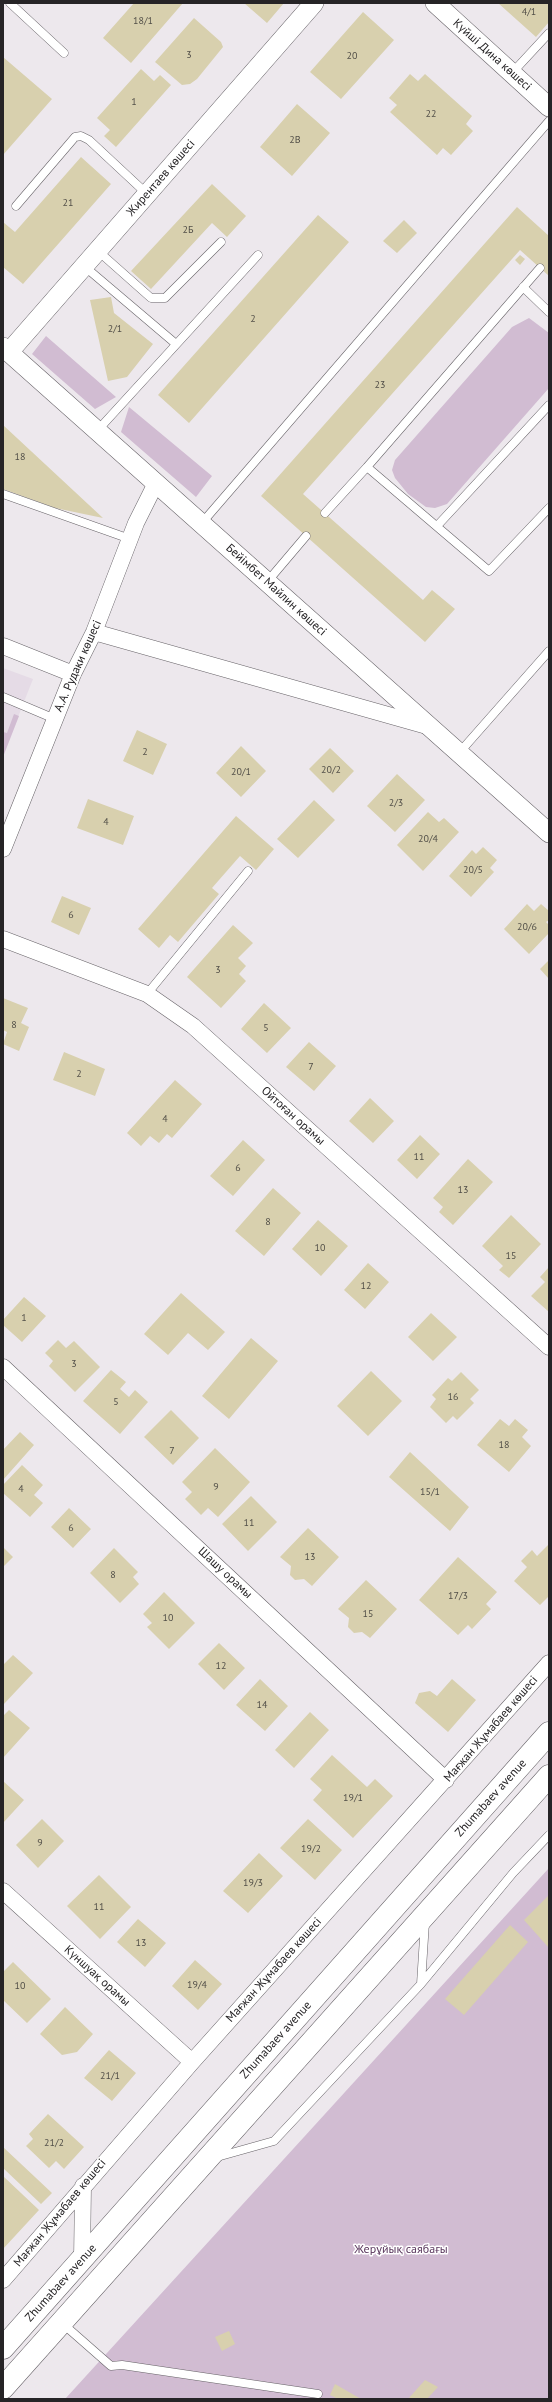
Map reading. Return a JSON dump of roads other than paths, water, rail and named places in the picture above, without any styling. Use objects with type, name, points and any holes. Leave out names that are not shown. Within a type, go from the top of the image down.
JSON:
[{"type":"main road","name":"Zhumabaev avenue","points":[[3,2348],[549,1733]]},
{"type":"main road","points":[[3,2388],[549,1776]]},
{"type":"street","name":"Жирентаев көшесі","points":[[5,353],[98,251],[314,3]]},
{"type":"street","name":"Күйші Дина көшесі","points":[[435,3],[549,107]]},
{"type":"street","name":"Бейімбет Майлин көшесі","points":[[5,353],[97,430],[549,833]]},
{"type":"street","name":"А.А. Рудаки көшесі","points":[[3,849],[73,674],[94,632],[130,540],[156,483]]},
{"type":"street","points":[[94,632],[429,726]]},
{"type":"street","points":[[3,646],[73,674]]},
{"type":"street","name":"Ойтоған орамы","points":[[3,938],[147,994],[193,1026],[549,1347]]},
{"type":"street","name":"Шашу орамы","points":[[3,1367],[446,1780]]},
{"type":"street","name":"Мағжан Жұмабаев көшесі","points":[[3,2280],[192,2062],[446,1780],[549,1663]]},
{"type":"street","name":"Күншуақ орамы","points":[[3,1891],[192,2062]]},
{"type":"street","points":[[82,2260],[83,2186]]},
{"type":"lane","points":[[10,3],[64,53]]},
{"type":"lane","points":[[512,73],[549,33]]},
{"type":"lane","points":[[202,524],[549,121]]},
{"type":"lane","points":[[16,206],[75,137],[81,136],[89,140],[147,194]]},
{"type":"lane","points":[[98,251],[151,298],[165,298],[221,242]]},
{"type":"lane","points":[[97,430],[258,255]]},
{"type":"lane","points":[[84,266],[176,344]]},
{"type":"lane","points":[[325,513],[367,467],[540,268]]},
{"type":"lane","points":[[523,287],[549,312]]},
{"type":"lane","points":[[436,526],[549,404]]},
{"type":"lane","points":[[367,467],[489,571],[549,508]]},
{"type":"lane","points":[[3,494],[130,540]]},
{"type":"lane","points":[[267,582],[306,536]]},
{"type":"lane","points":[[459,753],[549,651]]},
{"type":"lane","points":[[3,697],[55,719]]},
{"type":"lane","points":[[147,994],[248,871]]},
{"type":"lane","points":[[206,2160],[274,2141],[421,1984],[513,1873],[549,1835]]},
{"type":"lane","points":[[421,1984],[425,1915]]},
{"type":"lane","points":[[61,2322],[111,2366],[122,2365],[318,2394]]},
{"type":"park label","name":"Жерұйық саябағы","points":[[401,2250]]}]
